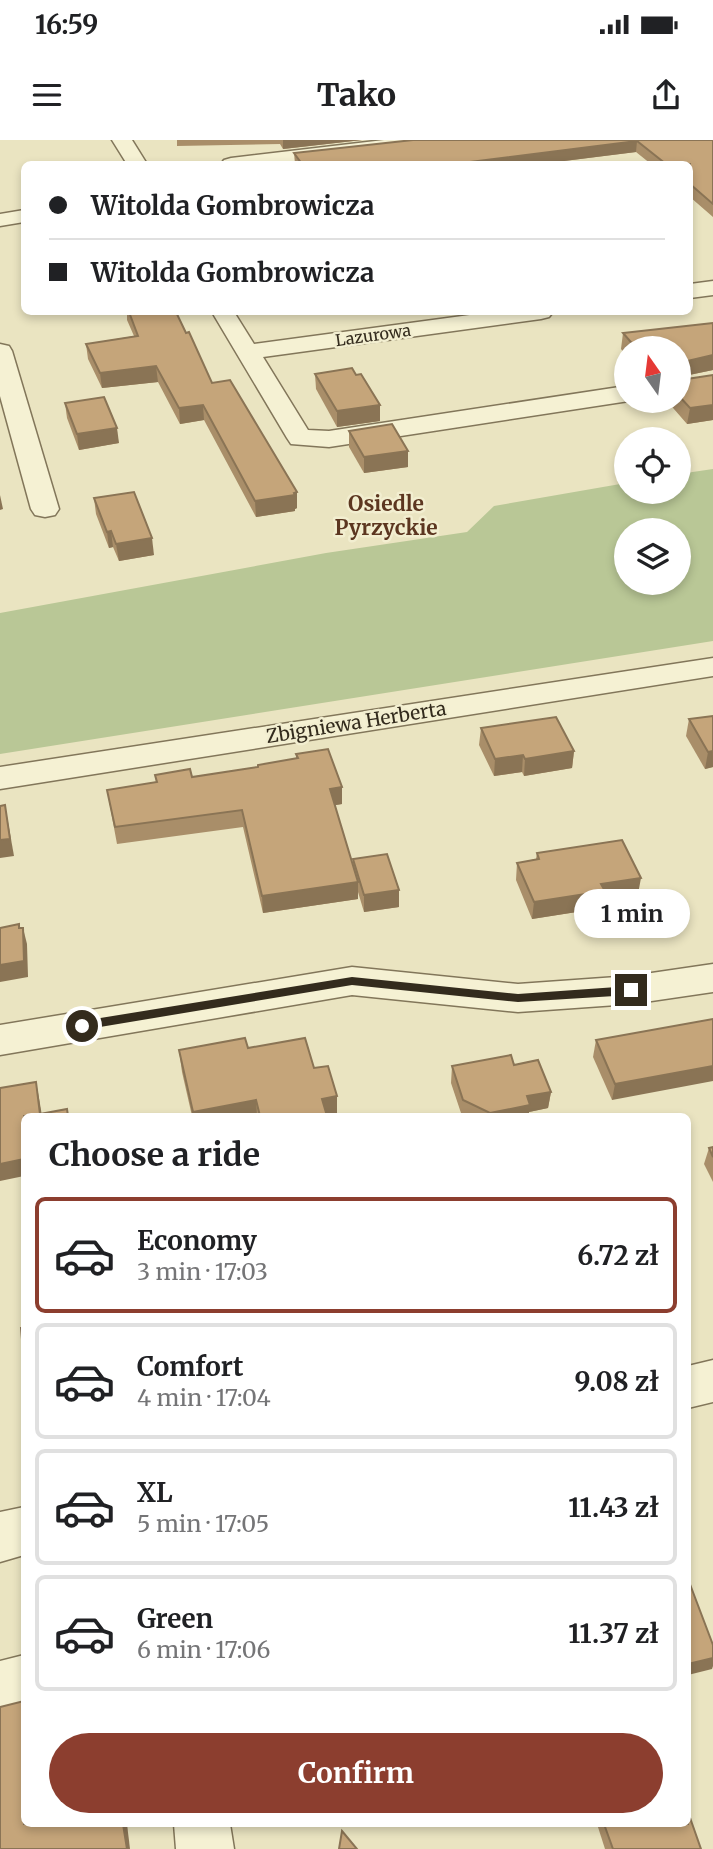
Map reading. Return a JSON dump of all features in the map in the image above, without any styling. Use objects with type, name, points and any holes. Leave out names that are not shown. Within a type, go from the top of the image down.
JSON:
[{"type":"street","points":[[122,140],[135,161]]},
{"type":"street","points":[[256,161],[435,140]]},
{"type":"street","points":[[0,220],[21,216]]},
{"type":"street","points":[[693,291],[713,288]]},
{"type":"street","points":[[225,315],[300,438],[328,439],[614,396]]},
{"type":"street","name":"Lazurowa","points":[[247,352],[519,315]]},
{"type":"street","points":[[0,351],[46,509]]},
{"type":"street","name":"Zbigniewa Herberta","points":[[0,778],[713,667]]},
{"type":"street","points":[[0,1040],[352,981],[518,998],[631,990],[713,978]]},
{"type":"street","points":[[691,1386],[713,1381]]},
{"type":"street","points":[[0,1537],[21,1532]]},
{"type":"street","points":[[0,1688],[21,1683]]},
{"type":"street","points":[[202,1827],[205,1849]]},
{"type":"green space","points":[[713,469],[713,641],[0,754],[0,613],[326,553],[467,532],[494,506],[614,485],[614,504],[691,504],[691,472]]},
{"type":"building","points":[[413,140],[713,140],[713,204],[693,187],[693,161],[662,161],[637,141],[478,161],[300,161],[294,153]]},
{"type":"building","points":[[130,315],[177,315],[186,333],[189,332],[212,383],[230,380],[297,492],[295,495],[255,501],[203,405],[179,408],[156,366],[100,373],[86,344],[138,336]]},
{"type":"building","points":[[713,323],[713,355],[691,360],[691,336],[626,336],[623,333]]},
{"type":"building","points":[[352,368],[356,375],[361,374],[380,405],[337,411],[315,374]]},
{"type":"building","points":[[713,375],[713,405],[691,408],[691,378]]},
{"type":"building","points":[[104,397],[117,428],[77,434],[65,403]]},
{"type":"building","points":[[392,424],[408,451],[364,457],[349,431]]},
{"type":"building","points":[[134,492],[152,538],[116,544],[111,531],[107,532],[94,498]]},
{"type":"building","points":[[713,716],[713,751],[708,752],[689,719]]},
{"type":"building","points":[[556,717],[574,751],[525,759],[523,755],[495,759],[481,728]]},
{"type":"building","points":[[328,749],[342,787],[330,789],[358,882],[262,896],[242,810],[115,827],[107,790],[157,782],[155,775],[190,769],[192,777],[258,767],[298,758],[296,754]]},
{"type":"building","points":[[5,805],[10,839],[0,840],[0,806]]},
{"type":"building","points":[[622,840],[641,878],[601,884],[605,891],[534,902],[517,863],[539,859],[537,853]]},
{"type":"building","points":[[387,854],[399,890],[364,895],[353,859]]},
{"type":"building","points":[[19,924],[19,928],[23,928],[24,961],[0,965],[0,928]]},
{"type":"building","points":[[713,1019],[713,1066],[615,1084],[596,1040]]},
{"type":"building","points":[[245,1038],[248,1048],[305,1038],[314,1068],[328,1066],[337,1096],[322,1099],[326,1113],[259,1113],[256,1100],[193,1112],[179,1050]]},
{"type":"building","points":[[511,1055],[514,1065],[538,1060],[551,1092],[527,1096],[530,1105],[490,1113],[463,1100],[452,1066]]},
{"type":"building","points":[[36,1082],[40,1113],[21,1113],[21,1160],[0,1164],[0,1088]]},
{"type":"building","points":[[67,1109],[68,1113],[45,1113]]},
{"type":"building","points":[[691,1587],[713,1645],[713,1658],[691,1663]]},
{"type":"building","points":[[21,1702],[21,1827],[123,1827],[127,1849],[0,1849],[0,1707]]},
{"type":"building","points":[[691,1821],[701,1849],[613,1849],[605,1827],[691,1827]]},
{"type":"building","points":[[342,1831],[357,1849],[339,1849]]},
{"type":"district","name":"Osiedle Pyrzyckie","points":[[386,516]]},
{"type":"route","points":[[82,1026],[352,981],[518,998],[631,990]]}]
